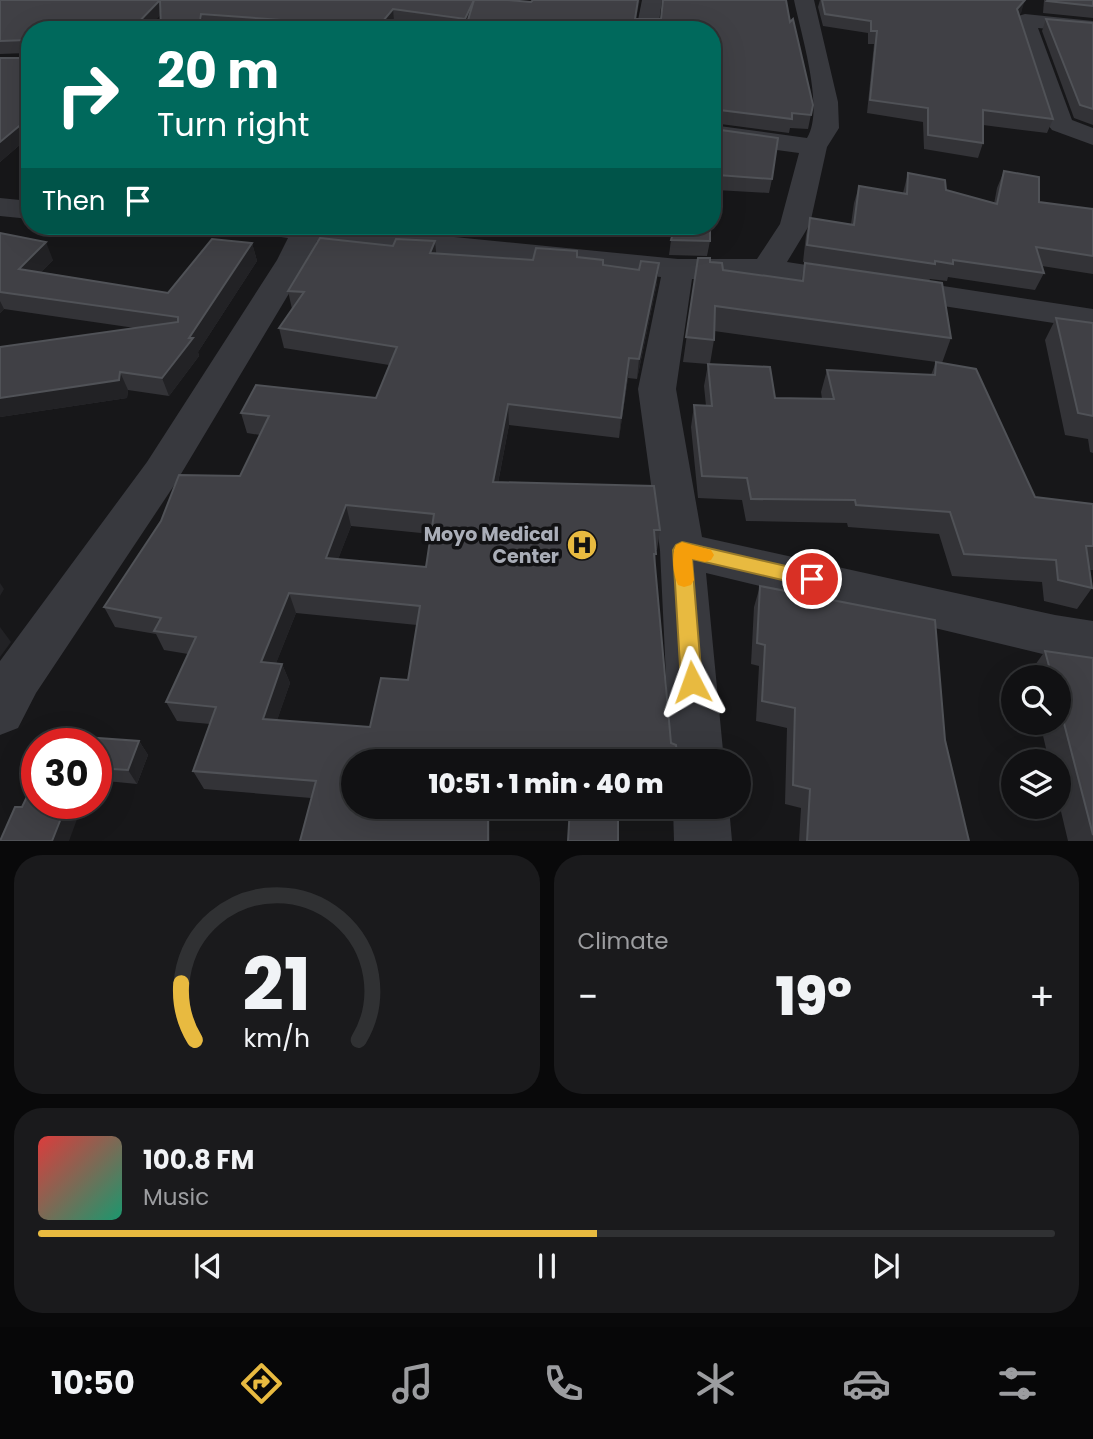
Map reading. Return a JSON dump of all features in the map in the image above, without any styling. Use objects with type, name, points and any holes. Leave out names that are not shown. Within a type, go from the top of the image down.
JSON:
[{"type":"street","points":[[648,21],[652,0]]},
{"type":"street","points":[[767,270],[795,224],[814,147],[826,128],[827,102],[804,0]]},
{"type":"street","points":[[1024,10],[1093,27]]},
{"type":"street","points":[[1024,10],[1061,124],[1093,137]]},
{"type":"street","points":[[721,134],[814,147]]},
{"type":"street","points":[[0,711],[18,677],[161,473],[293,260],[304,235]]},
{"type":"street","points":[[345,235],[678,269],[767,270],[1093,319]]},
{"type":"street","points":[[678,269],[657,388],[682,550],[696,749]]},
{"type":"street","points":[[682,550],[1055,636],[1093,642]]},
{"type":"street","points":[[702,819],[703,841]]},
{"type":"building","points":[[0,0],[160,0],[140,21],[21,21],[21,40],[0,41]]},
{"type":"building","points":[[160,0],[474,0],[465,19],[393,9],[383,21],[296,21],[201,14],[200,21],[161,21]]},
{"type":"building","points":[[474,0],[638,0],[635,19],[661,19],[663,0],[786,0],[813,105],[811,115],[792,113],[792,119],[721,110],[721,21],[468,21]]},
{"type":"building","points":[[822,0],[1025,0],[1017,9],[1053,119],[983,110],[983,143],[928,135],[928,108],[870,100],[877,31],[871,31],[871,21],[825,14]]},
{"type":"building","points":[[1093,0],[1093,6],[1047,1]]},
{"type":"building","points":[[1046,19],[1093,23],[1093,109],[1080,105]]},
{"type":"building","points":[[0,58],[21,58],[21,124],[0,142]]},
{"type":"building","points":[[721,130],[778,138],[772,179],[721,175]]},
{"type":"building","points":[[1004,171],[1039,177],[1039,202],[1093,209],[1093,256],[1036,247],[1044,273],[953,260],[953,264],[935,261],[935,264],[807,245],[810,218],[854,225],[859,186],[907,194],[908,173],[945,180],[946,190],[997,204]]},
{"type":"building","points":[[0,233],[46,242],[19,269],[168,293],[212,239],[252,243],[189,338],[193,338],[162,378],[120,372],[119,380],[0,398],[0,347],[178,322],[178,317],[0,292]]},
{"type":"building","points":[[672,235],[710,235],[710,241],[671,240]]},
{"type":"building","points":[[320,238],[393,246],[396,239],[435,241],[430,253],[533,260],[536,248],[577,251],[577,257],[603,260],[603,265],[639,270],[641,261],[659,263],[639,359],[629,358],[621,418],[508,404],[493,482],[654,486],[660,530],[654,530],[654,554],[671,743],[676,745],[676,749],[341,749],[341,819],[488,819],[488,841],[300,841],[316,781],[193,771],[216,707],[166,702],[196,637],[154,631],[161,618],[104,607],[161,521],[179,475],[240,476],[269,416],[241,413],[256,385],[376,398],[397,347],[279,328],[304,292],[288,291]],"holes":[[[346,505],[434,514],[426,567],[326,558]],[[289,593],[420,606],[408,680],[381,678],[370,727],[263,719],[282,664],[261,662]]]},
{"type":"building","points":[[698,258],[710,258],[710,262],[722,263],[723,270],[803,281],[805,263],[942,283],[951,338],[715,306],[714,340],[686,337]]},
{"type":"building","points":[[1056,318],[1093,323],[1093,416],[1078,413]]},
{"type":"building","points":[[936,362],[976,369],[1035,497],[1093,504],[1093,546],[1086,546],[1092,588],[1058,580],[1056,560],[964,554],[950,512],[856,505],[855,500],[751,499],[747,478],[702,476],[694,405],[712,406],[708,364],[770,367],[775,398],[834,399],[827,370],[935,375]]},
{"type":"building","points":[[760,586],[935,620],[945,740],[969,841],[807,841],[810,789],[793,785],[795,708],[762,701],[765,645],[757,643]]},
{"type":"building","points":[[1045,651],[1093,658],[1093,835],[1067,735],[1071,735],[1071,665],[1049,665]]},
{"type":"building","points":[[112,739],[139,741],[128,770],[112,769]]},
{"type":"building","points":[[15,807],[21,807],[21,819],[61,819],[52,841],[0,841]]},
{"type":"building","points":[[569,819],[618,819],[618,841],[568,841]]},
{"type":"slow traffic","points":[[684,580],[682,550],[705,555]]},
{"type":"place","name":"Moyo Medical Center","points":[[582,545]]},
{"type":"route","points":[[692,682],[682,550],[812,579]]}]
